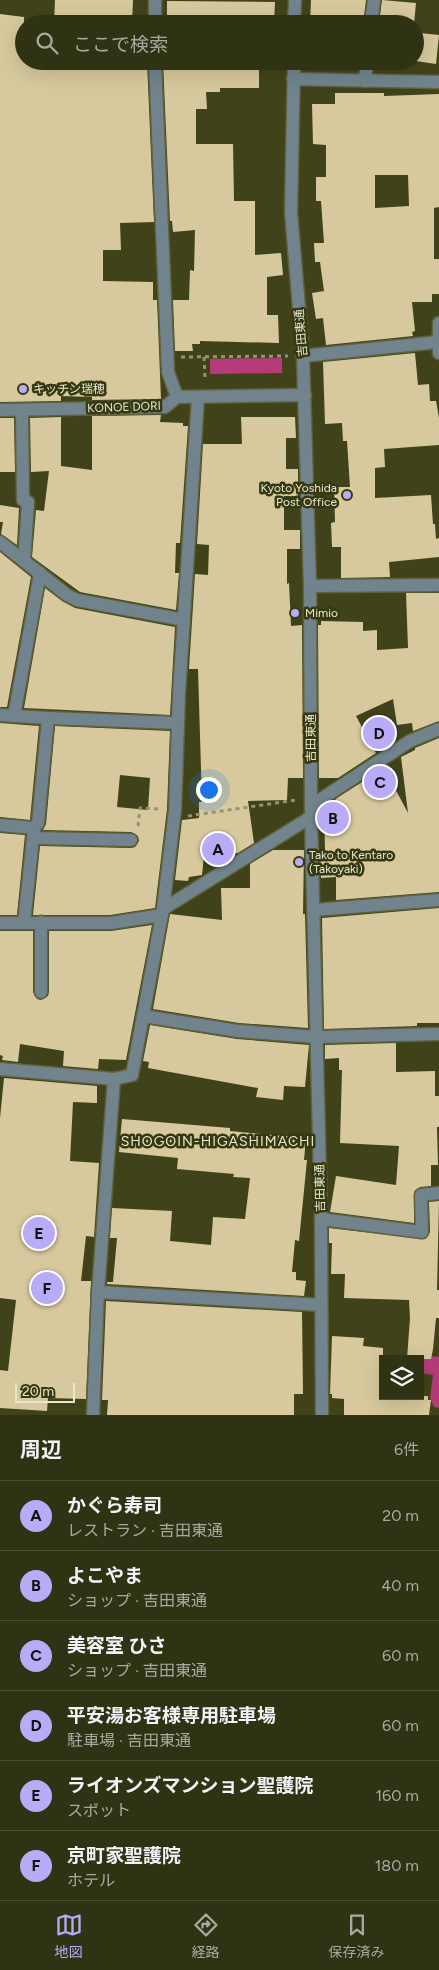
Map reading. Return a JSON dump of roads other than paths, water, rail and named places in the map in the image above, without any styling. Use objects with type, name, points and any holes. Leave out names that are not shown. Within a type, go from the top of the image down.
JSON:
[{"type":"street","points":[[155,0],[155,15]]},
{"type":"street","points":[[294,15],[295,0]]},
{"type":"street","points":[[372,15],[374,0]]},
{"type":"street","points":[[155,70],[167,357],[168,372],[176,397]]},
{"type":"street","name":"吉田東通","points":[[294,70],[291,212],[305,395],[310,586],[311,806],[321,1219],[322,1415]]},
{"type":"street","points":[[365,81],[366,70]]},
{"type":"street","points":[[293,79],[439,82]]},
{"type":"street","points":[[303,356],[438,348],[439,323]]},
{"type":"street","name":"KONOE DORI","points":[[0,410],[165,408],[176,397],[305,395]]},
{"type":"street","points":[[0,1069],[114,1079],[132,1075],[162,912],[175,814],[178,723],[198,397]]},
{"type":"street","points":[[22,410],[23,500],[28,502],[24,561]]},
{"type":"street","points":[[0,542],[67,595],[77,600],[184,620]]},
{"type":"street","points":[[14,716],[40,573]]},
{"type":"street","points":[[310,586],[439,585]]},
{"type":"street","points":[[0,715],[178,723]]},
{"type":"street","points":[[24,923],[34,833],[38,823],[48,718]]},
{"type":"street","points":[[0,923],[111,923],[162,912],[311,806],[410,741],[439,729]]},
{"type":"street","points":[[0,825],[34,833],[131,840]]},
{"type":"street","points":[[314,910],[439,900]]},
{"type":"street","points":[[41,922],[41,992]]},
{"type":"street","points":[[143,1016],[238,1031],[316,1037],[439,1034]]},
{"type":"street","points":[[93,1415],[98,1292],[114,1079]]},
{"type":"street","points":[[321,1219],[422,1232],[422,1195],[439,1193]]},
{"type":"street","points":[[98,1292],[320,1305]]},
{"type":"place","name":"キッチン瑞穂","points":[[23,389]]},
{"type":"place","name":"Kyoto Yoshida Post Office","points":[[347,495]]},
{"type":"place","name":"Mimio","points":[[295,613]]},
{"type":"place","name":"平安湯お客様専用駐車場","points":[[379,733]]},
{"type":"place","name":"美容室 ひさ","points":[[380,782]]},
{"type":"place","name":"よこやま","points":[[333,818]]},
{"type":"place","name":"かぐら寿司","points":[[218,849]]},
{"type":"place","name":"Tako to Kentaro (Takoyaki)","points":[[299,862]]},
{"type":"place","name":"ライオンズマンション聖護院","points":[[39,1233]]},
{"type":"place","name":"京町家聖護院","points":[[47,1288]]},
{"type":"district","name":"SHOGOIN-HIGASHIMACHI","points":[[218,1141]]}]
